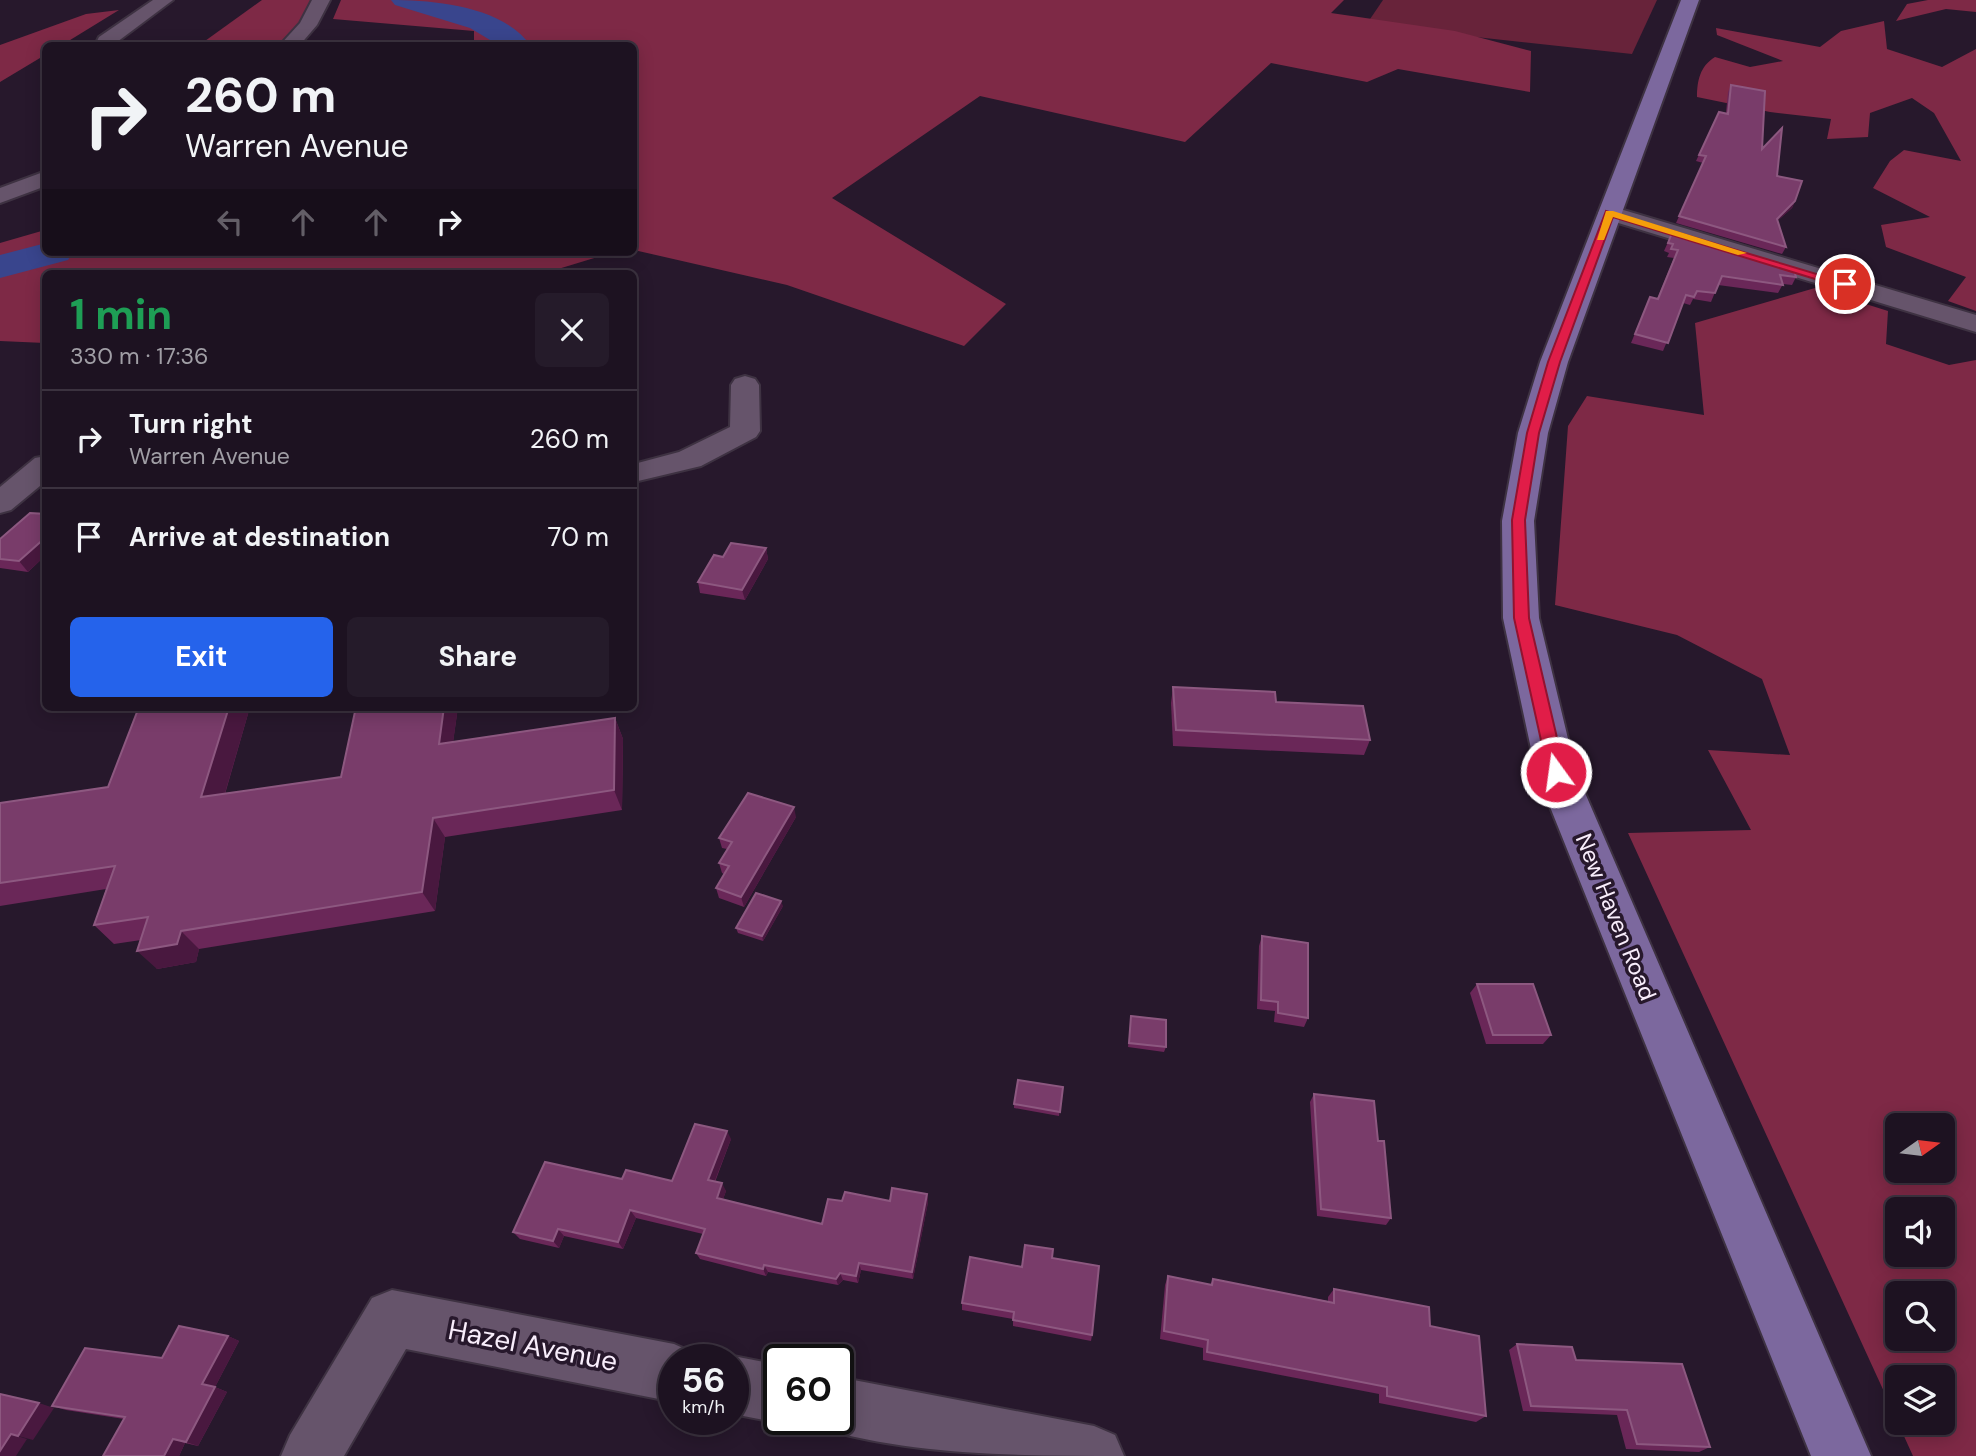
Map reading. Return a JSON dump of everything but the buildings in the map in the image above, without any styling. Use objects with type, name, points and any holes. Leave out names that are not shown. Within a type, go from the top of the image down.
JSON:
[{"type":"main road","name":"New Haven Road","points":[[1690,0],[1554,362],[1533,433],[1518,520],[1521,618],[1556,772],[1841,1456]]},
{"type":"street","points":[[106,41],[164,0]]},
{"type":"street","points":[[292,42],[308,25],[321,0]]},
{"type":"street","points":[[0,196],[42,180]]},
{"type":"street","points":[[1610,213],[1976,324]]},
{"type":"street","points":[[637,472],[690,459],[745,431],[745,385]]},
{"type":"street","points":[[0,503],[42,470]]},
{"type":"street","name":"Hazel Avenue","points":[[311,1456],[392,1318],[658,1370]]},
{"type":"street","points":[[854,1409],[1094,1456]]},
{"type":"shaded area","points":[[262,0],[313,0],[303,20],[282,42],[204,42]]},
{"type":"shaded area","points":[[341,0],[1344,0],[1331,13],[1455,31],[1531,51],[1530,92],[1398,69],[1367,82],[1271,63],[1185,142],[980,96],[832,198],[1006,304],[964,346],[787,285],[637,251],[637,42],[474,42],[474,31],[333,19]]},
{"type":"shaded area","points":[[1383,0],[1657,0],[1632,54],[1366,25]]},
{"type":"shaded area","points":[[1928,0],[1976,0],[1976,12],[1946,9],[1896,21],[1907,4]]},
{"type":"shaded area","points":[[119,10],[67,42],[42,42],[42,57],[0,82],[0,45],[86,14]]},
{"type":"shaded area","points":[[1884,21],[1887,49],[1942,67],[1976,49],[1976,311],[1948,301],[1966,277],[1886,247],[1881,225],[1930,217],[1873,188],[1890,161],[1904,150],[1961,161],[1934,113],[1912,98],[1870,113],[1868,137],[1827,139],[1831,119],[1770,112],[1697,97],[1700,74],[1715,57],[1750,67],[1783,61],[1717,35],[1716,28],[1820,47],[1841,31]]},
{"type":"shaded area","points":[[42,231],[42,256],[601,256],[555,270],[42,270],[42,343],[0,341],[0,243]]},
{"type":"shaded area","points":[[1815,288],[1888,311],[1886,344],[1949,365],[1976,360],[1976,1456],[1913,1456],[1903,1435],[1955,1435],[1955,1365],[1885,1365],[1885,1394],[1628,833],[1751,830],[1708,750],[1790,755],[1762,679],[1677,635],[1555,605],[1568,426],[1587,396],[1704,415],[1695,323]]},
{"type":"waterway","points":[[404,0],[480,22],[513,42]]},
{"type":"waterway","points":[[0,267],[42,256]]},
{"type":"slow traffic","points":[[1600,238],[1610,213],[1742,253]]},
{"type":"route","points":[[1556,772],[1521,618],[1518,520],[1533,433],[1554,362],[1610,213],[1845,284]]}]
